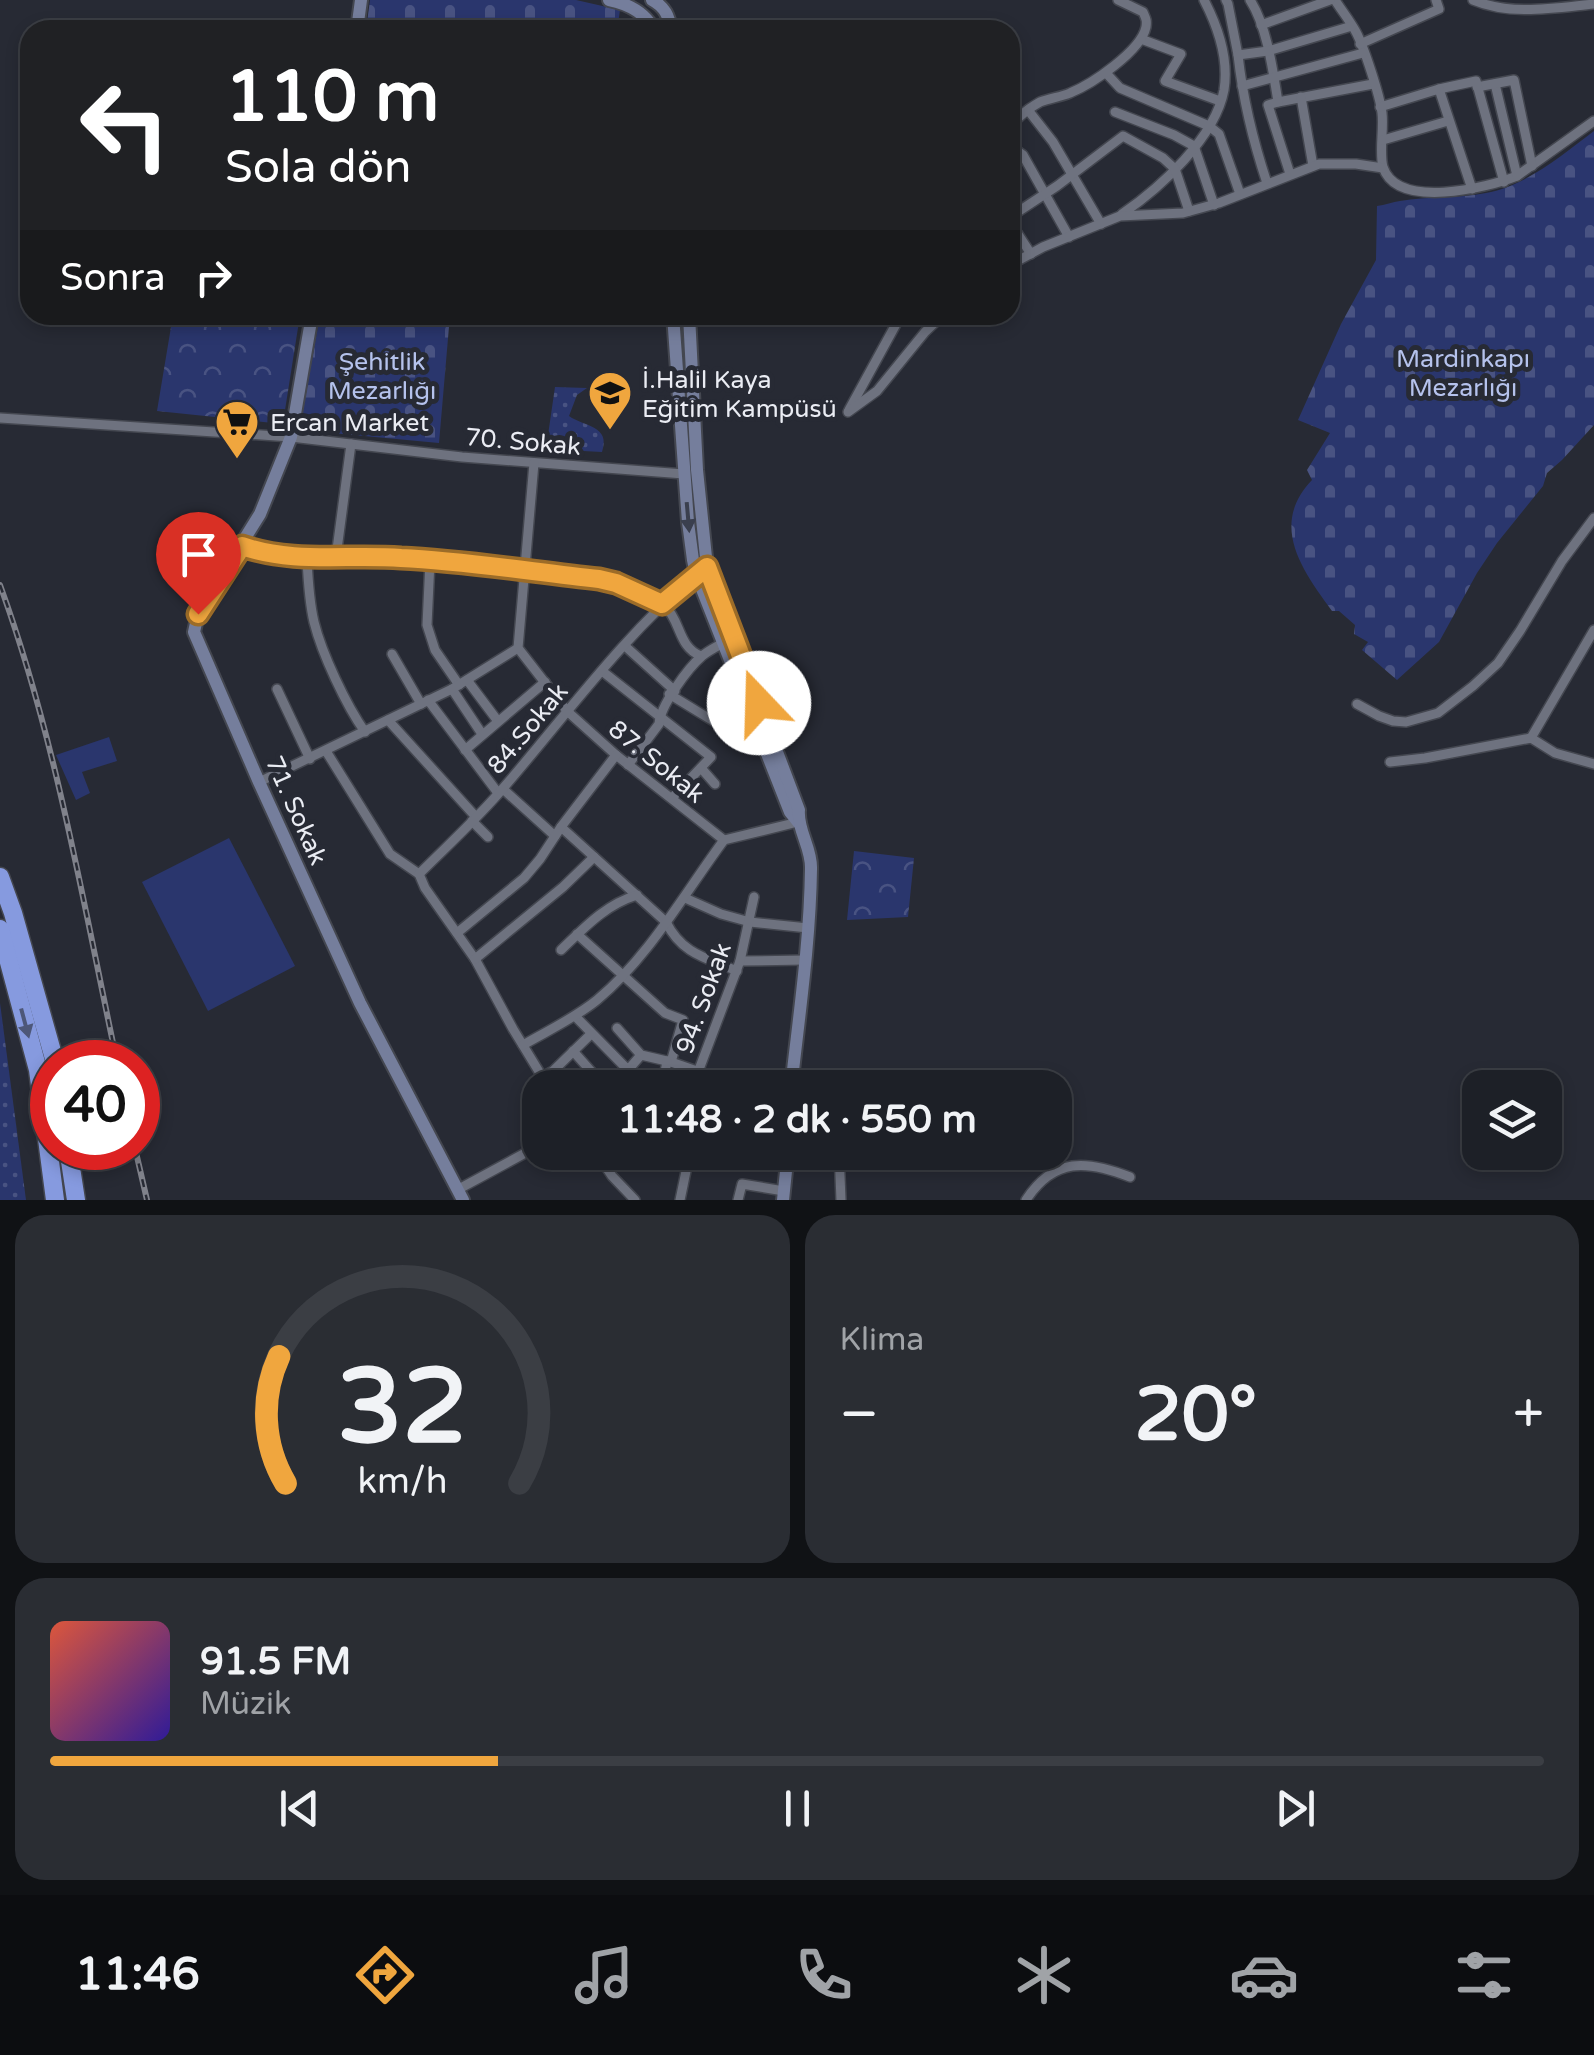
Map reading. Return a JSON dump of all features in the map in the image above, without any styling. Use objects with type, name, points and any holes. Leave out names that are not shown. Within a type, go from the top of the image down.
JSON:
[{"type":"highway","points":[[0,877],[49,1040]]},
{"type":"highway","points":[[0,929],[38,1070],[55,1200]]},
{"type":"highway","points":[[71,1170],[76,1200]]},
{"type":"street","points":[[610,0],[623,3],[648,20]]},
{"type":"street","points":[[1020,118],[1043,101],[1072,92],[1106,73],[1140,39],[1146,30],[1143,12],[1118,0]]},
{"type":"street","points":[[1020,260],[1120,216],[1140,202],[1175,169],[1209,126],[1224,90],[1225,66],[1220,40],[1204,0]]},
{"type":"street","points":[[1226,0],[1252,136],[1267,183]]},
{"type":"street","points":[[1266,0],[1251,2],[1268,51],[1278,102]]},
{"type":"street","points":[[1260,25],[1333,0],[1352,26],[1380,107],[1383,168]]},
{"type":"street","points":[[1242,86],[1362,49],[1439,8],[1436,0]]},
{"type":"street","points":[[1474,0],[1508,10],[1594,4]]},
{"type":"street","points":[[642,14],[658,1]]},
{"type":"street","points":[[1238,55],[1268,51],[1352,26]]},
{"type":"street","points":[[1140,39],[1181,54],[1165,81],[1220,100]]},
{"type":"street","points":[[1106,73],[1120,88],[1209,126],[1218,134],[1240,194]]},
{"type":"street","points":[[1477,88],[1514,80],[1532,166]]},
{"type":"street","points":[[1380,107],[1476,81],[1504,182]]},
{"type":"street","points":[[1290,174],[1268,105],[1373,84]]},
{"type":"street","points":[[1495,84],[1517,176]]},
{"type":"street","points":[[1439,89],[1472,189]]},
{"type":"street","points":[[1301,98],[1314,166]]},
{"type":"street","points":[[1028,110],[1054,142],[1101,224]]},
{"type":"street","points":[[1114,112],[1194,146],[1214,205]]},
{"type":"street","points":[[1382,140],[1448,122]]},
{"type":"street","points":[[1120,216],[1189,212],[1320,164],[1383,168],[1400,187],[1427,192],[1472,189],[1517,176],[1594,122]]},
{"type":"street","points":[[1020,212],[1123,136],[1175,169],[1189,212]]},
{"type":"street","points":[[1020,153],[1069,237]]},
{"type":"street","points":[[1020,236],[1031,254]]},
{"type":"street","name":"71. Sokak","points":[[310,325],[291,437],[260,514],[198,614],[194,632],[360,1003],[460,1195]]},
{"type":"street","points":[[674,325],[688,522],[723,642],[790,812],[806,839],[812,864],[792,1070]]},
{"type":"street","points":[[690,325],[702,571],[799,810],[798,822]]},
{"type":"street","points":[[896,325],[848,412],[877,391],[932,325]]},
{"type":"street","name":"70. Sokak","points":[[0,418],[291,437],[534,463],[684,474]]},
{"type":"street","points":[[336,557],[351,444]]},
{"type":"street","points":[[259,782],[459,685],[518,648],[534,463]]},
{"type":"street","points":[[1356,704],[1379,716],[1406,722],[1438,713],[1473,686],[1498,663],[1594,518]]},
{"type":"street","points":[[242,546],[262,554],[400,558],[616,583],[669,610],[686,646],[701,656]]},
{"type":"street","points":[[307,558],[315,626],[333,672],[365,732]]},
{"type":"street","points":[[430,561],[427,624],[435,650],[459,685],[482,734]]},
{"type":"street","name":"84.Sokak","points":[[419,874],[500,791],[566,710],[662,604],[702,571]]},
{"type":"street","points":[[1530,738],[1594,630]]},
{"type":"street","points":[[628,764],[659,724],[659,716],[672,693],[701,656],[723,642]]},
{"type":"street","points":[[624,646],[672,693],[728,730]]},
{"type":"street","name":"87. Sokak","points":[[518,648],[566,710],[724,840]]},
{"type":"street","points":[[392,654],[424,702],[500,791],[594,856],[666,922],[681,945],[739,966],[805,960]]},
{"type":"street","points":[[602,671],[711,757],[672,798]]},
{"type":"street","points":[[464,750],[544,682]]},
{"type":"street","points":[[459,685],[497,720]]},
{"type":"street","points":[[277,689],[310,759]]},
{"type":"street","points":[[388,720],[488,837]]},
{"type":"street","points":[[1390,762],[1530,738],[1555,753],[1594,764]]},
{"type":"street","points":[[326,751],[390,854],[419,874],[424,888],[475,959],[537,1070]]},
{"type":"street","points":[[458,933],[540,860],[616,755]]},
{"type":"street","points":[[701,768],[715,784]]},
{"type":"street","points":[[522,1045],[597,1000],[622,975],[685,898],[724,840],[798,822]]},
{"type":"street","points":[[475,959],[563,887],[594,856]]},
{"type":"street","points":[[561,950],[600,912],[637,895]]},
{"type":"street","name":"94. Sokak","points":[[698,1070],[739,966],[754,897]]},
{"type":"street","points":[[685,898],[750,922],[808,928]]},
{"type":"street","points":[[578,934],[664,1013],[683,1020],[666,1070]]},
{"type":"street","points":[[500,1006],[512,1001]]},
{"type":"street","points":[[574,1016],[628,1070],[641,1056]]},
{"type":"street","points":[[617,1028],[641,1056],[692,1070]]},
{"type":"street","points":[[555,1070],[591,1034]]},
{"type":"street","points":[[573,1051],[590,1070]]},
{"type":"street","points":[[460,1195],[522,1156]]},
{"type":"street","points":[[1026,1200],[1044,1176],[1056,1170],[1090,1166],[1130,1178]]},
{"type":"street","points":[[608,1170],[635,1200]]},
{"type":"street","points":[[680,1200],[686,1170]]},
{"type":"street","points":[[738,1200],[742,1184],[784,1195],[786,1170]]},
{"type":"street","points":[[839,1170],[840,1200]]},
{"type":"green space","points":[[370,0],[576,0],[620,10],[618,20],[367,20]]},
{"type":"green space","name":"Mardinkapı Mezarlığı","points":[[1594,131],[1594,425],[1547,473],[1543,486],[1497,543],[1439,642],[1397,680],[1362,650],[1368,642],[1354,634],[1355,625],[1339,611],[1332,611],[1301,563],[1292,530],[1293,514],[1299,497],[1312,480],[1307,470],[1330,433],[1298,420],[1341,324],[1376,260],[1377,206],[1501,189],[1543,168]]},
{"type":"green space","points":[[171,325],[298,325],[280,422],[157,411]]},
{"type":"green space","name":"Şehitlik Mezarlığı","points":[[318,325],[449,325],[439,443],[332,433],[334,417],[321,415],[318,431],[308,429],[302,416]]},
{"type":"green space","points":[[555,387],[587,388],[577,395],[569,416],[599,432],[604,443],[602,452],[546,449]]},
{"type":"green space","points":[[109,737],[117,761],[82,772],[90,793],[76,800],[56,755]]},
{"type":"green space","points":[[229,838],[295,966],[208,1011],[142,882]]},
{"type":"green space","points":[[854,851],[914,858],[908,917],[847,920]]},
{"type":"green space","points":[[0,1003],[26,1200],[0,1200]]},
{"type":"railway","points":[[0,585],[53,761],[113,1040]]},
{"type":"railway","points":[[140,1170],[147,1200]]},
{"type":"place","name":"İ.Halil Kaya Eğitim Kampüsü","points":[[610,431]]},
{"type":"place","name":"Ercan Market","points":[[237,460]]},
{"type":"route","points":[[198,614],[242,546],[262,554],[400,558],[599,579],[662,604],[707,567],[759,703]]}]
